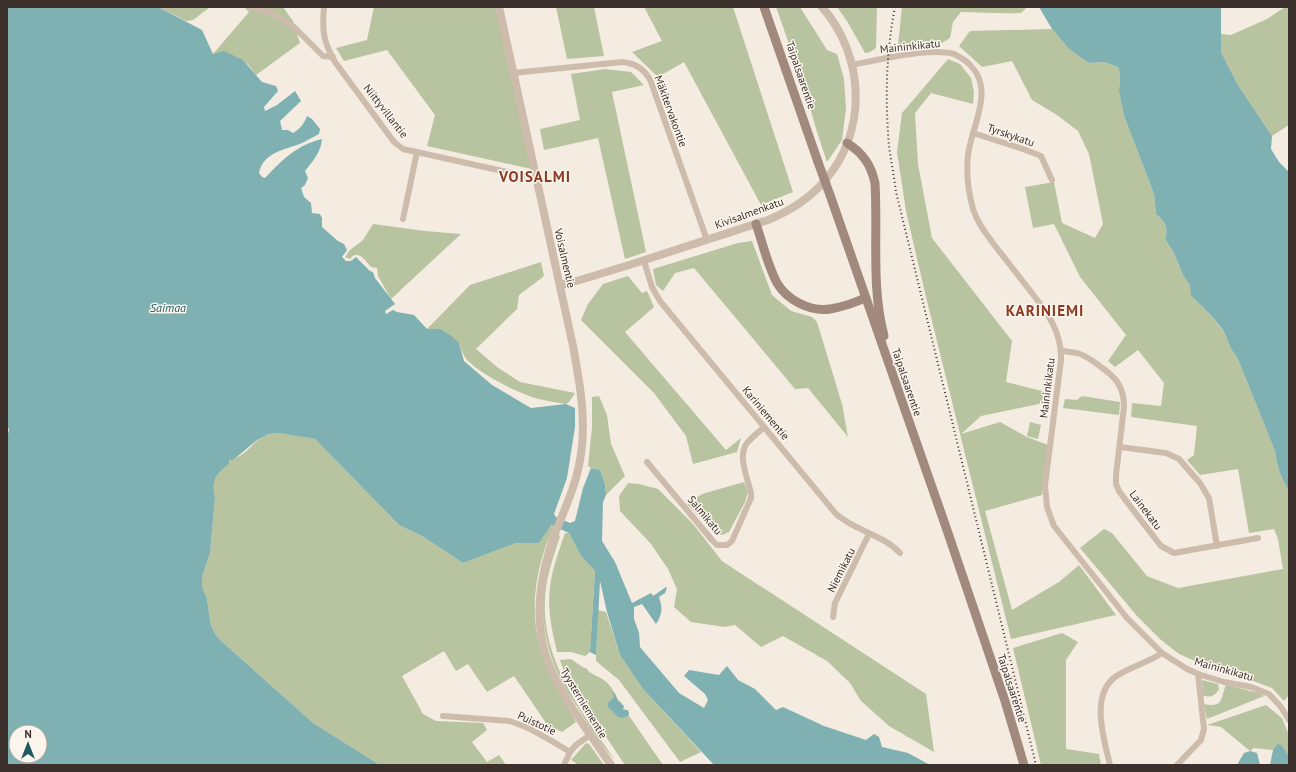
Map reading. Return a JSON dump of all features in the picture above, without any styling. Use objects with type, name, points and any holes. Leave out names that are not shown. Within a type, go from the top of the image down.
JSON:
[{"type":"main road","name":"Taipalsaarentie","points":[[764,7],[950,540],[1024,765]]},
{"type":"main road","points":[[847,143],[865,157],[873,173],[876,196],[876,275],[879,310],[882,327],[903,405]]},
{"type":"main road","points":[[756,224],[773,275],[785,293],[793,300],[805,306],[828,309],[865,298]]},
{"type":"street","points":[[252,7],[270,13],[294,27],[323,56],[332,57]]},
{"type":"street","name":"Niittyvillantie","points":[[324,7],[324,39],[332,57],[394,142],[403,149],[525,176],[535,176]]},
{"type":"street","name":"Voisalmentie","points":[[499,7],[581,388],[583,425],[580,460],[573,486],[556,532]]},
{"type":"street","name":"Kivisalmenkatu","points":[[560,285],[644,261],[756,224],[789,210],[817,189],[835,166],[847,143],[853,122],[856,100],[852,65],[843,37],[822,7]]},
{"type":"street","name":"Maininkikatu","points":[[852,65],[883,58],[947,53],[960,57],[976,72],[982,91],[968,154],[967,175],[969,194],[975,216],[986,234],[1051,318],[1059,335],[1062,351],[1045,485],[1047,507],[1054,526],[1127,618],[1162,653],[1187,669],[1198,674],[1261,690],[1269,694],[1276,700],[1289,720]]},
{"type":"street","name":"Mäkitervakontie","points":[[513,73],[622,62],[629,62],[643,69],[651,82],[707,240]]},
{"type":"street","name":"Tyrskykatu","points":[[973,133],[1041,156],[1052,180]]},
{"type":"street","points":[[404,218],[417,152]]},
{"type":"street","name":"Kariniementie","points":[[644,261],[652,287],[660,301],[836,514],[852,526],[886,542],[900,553]]},
{"type":"street","name":"Lainekatu","points":[[1062,351],[1085,356],[1110,373],[1118,382],[1122,390],[1124,403],[1116,484],[1119,491],[1161,546],[1174,553],[1258,538]]},
{"type":"street","name":"Salmikatu","points":[[647,462],[712,540],[717,545],[727,545],[732,541],[751,498],[743,462],[744,448],[764,427]]},
{"type":"street","points":[[1120,447],[1166,453],[1179,459],[1200,484],[1209,498],[1217,546]]},
{"type":"street","name":"Tyysterniementie","points":[[556,532],[544,567],[542,582],[540,615],[542,640],[546,655],[557,681],[590,735],[611,765]]},
{"type":"street","name":"Niemikatu","points":[[833,617],[835,603],[869,534]]},
{"type":"street","points":[[1110,765],[1101,725],[1102,694],[1106,686],[1115,678],[1162,653]]},
{"type":"street","points":[[1177,765],[1201,740],[1203,735],[1204,729],[1198,674]]},
{"type":"street","name":"Puistotie","points":[[443,716],[509,721],[544,736],[570,752]]},
{"type":"street","points":[[564,765],[570,752],[583,739],[590,735]]},
{"type":"green space","points":[[158,7],[210,7],[193,20],[186,21]]},
{"type":"green space","points":[[244,7],[283,7],[293,21],[300,43],[256,75],[247,64],[238,58],[227,55],[213,54],[249,12]]},
{"type":"green space","points":[[374,7],[496,7],[532,169],[427,146],[435,115],[387,50],[344,61],[336,48],[367,40]]},
{"type":"green space","points":[[556,7],[594,7],[604,56],[567,59]]},
{"type":"green space","points":[[644,7],[733,7],[793,192],[761,205],[684,62],[658,77],[632,52],[662,41]]},
{"type":"green space","points":[[776,7],[800,7],[827,50],[837,54],[844,79],[846,109],[842,140],[827,162],[803,83]]},
{"type":"green space","points":[[837,7],[877,7],[876,48],[865,53],[847,21]]},
{"type":"green space","points":[[902,7],[1027,7],[1021,13],[961,12],[953,22],[950,38],[940,44],[898,45]]},
{"type":"green space","points":[[1285,7],[1289,7],[1289,125],[1272,136],[1238,85],[1221,52],[1221,34],[1231,35],[1267,19]]},
{"type":"green space","points":[[1052,29],[1069,49],[1089,63],[1104,62],[1118,67],[1120,75],[1119,92],[1124,116],[1154,194],[1156,214],[1162,220],[1167,231],[1165,239],[1174,253],[1183,275],[1191,285],[1191,296],[1222,330],[1237,357],[1275,451],[1278,467],[1289,491],[1289,695],[1284,701],[1272,688],[1248,679],[1224,674],[1179,654],[1160,639],[1137,616],[1080,548],[1104,529],[1112,533],[1147,576],[1178,588],[1283,569],[1278,539],[1274,529],[1249,533],[1238,469],[1200,475],[1187,460],[1194,455],[1197,426],[1131,417],[1132,403],[1161,406],[1164,383],[1138,350],[1115,367],[1108,361],[1126,335],[1080,277],[1054,224],[1033,228],[1025,187],[1054,182],[1062,223],[1095,238],[1103,224],[1089,154],[1078,131],[1057,115],[1032,100],[1012,61],[982,67],[959,46],[970,31]]},
{"type":"green space","points":[[948,59],[960,64],[971,78],[974,92],[973,104],[931,93],[915,113],[918,164],[932,238],[1012,341],[1006,382],[1050,393],[1039,404],[981,416],[961,434],[1000,422],[1027,437],[1048,445],[1042,495],[985,511],[1012,610],[1059,582],[1079,565],[1116,615],[1011,639],[926,297],[906,211],[897,152],[902,113]]},
{"type":"green space","points":[[605,69],[631,72],[644,85],[612,92],[646,252],[625,259],[598,138],[544,150],[540,129],[580,120],[571,74]]},
{"type":"green space","points":[[373,224],[461,234],[391,299],[378,276],[377,268],[371,267],[358,255],[353,256],[350,259],[345,257],[350,250],[363,240]]},
{"type":"green space","points":[[752,241],[772,295],[791,311],[812,317],[817,322],[842,404],[848,437],[808,388],[795,389],[694,268],[675,273],[663,291],[656,285],[653,269],[738,243]]},
{"type":"green space","points":[[541,262],[544,276],[519,295],[517,309],[476,349],[497,367],[520,382],[575,393],[566,404],[529,396],[496,381],[480,371],[467,360],[459,343],[427,329],[470,285]]},
{"type":"green space","points":[[628,276],[642,293],[647,291],[654,307],[625,332],[726,450],[741,438],[737,452],[693,464],[686,436],[654,393],[581,320],[588,304],[603,284]]},
{"type":"green space","points":[[599,396],[607,415],[611,444],[625,476],[606,495],[605,484],[600,470],[588,466],[592,428],[592,397]]},
{"type":"green space","points":[[1082,396],[1120,402],[1119,415],[1063,408],[1065,399],[1077,400]]},
{"type":"green space","points":[[1030,422],[1041,425],[1038,439],[1027,436]]},
{"type":"green space","points":[[278,433],[315,439],[399,525],[422,536],[463,563],[516,543],[539,543],[550,525],[554,527],[539,571],[536,586],[535,617],[543,658],[556,686],[576,722],[562,732],[548,726],[514,676],[487,692],[468,664],[456,671],[444,651],[402,676],[423,714],[436,721],[483,723],[487,730],[472,742],[487,762],[499,755],[506,765],[380,765],[313,723],[217,637],[211,626],[207,599],[202,587],[202,577],[210,553],[215,498],[214,482],[218,474],[229,464],[229,459],[238,457],[265,436]]},
{"type":"green space","points":[[744,482],[748,492],[745,502],[729,532],[722,535],[715,533],[687,504],[702,494]]},
{"type":"green space","points":[[628,483],[658,489],[693,524],[722,561],[926,694],[934,752],[889,726],[861,701],[850,683],[827,661],[783,636],[761,647],[735,625],[725,627],[691,622],[674,607],[677,589],[668,569],[651,544],[620,511],[619,496]]},
{"type":"green space","points":[[565,533],[569,533],[581,556],[595,571],[590,652],[585,656],[571,652],[557,652],[552,628],[549,603],[550,587],[554,567]]},
{"type":"green space","points":[[558,535],[560,536],[549,574],[545,598],[545,621],[549,643],[556,664],[577,704],[615,760],[604,748],[565,689],[551,657],[545,630],[543,603],[547,571]]},
{"type":"green space","points":[[598,610],[606,612],[620,655],[643,689],[701,752],[680,762],[619,680],[596,661]]},
{"type":"green space","points":[[1062,633],[1078,642],[1066,660],[1066,749],[1099,754],[1101,765],[1041,765],[1013,648]]},
{"type":"green space","points":[[571,659],[607,682],[663,765],[625,765],[566,677],[560,660]]},
{"type":"green space","points":[[1202,680],[1218,684],[1219,689],[1212,696],[1203,695]]},
{"type":"green space","points":[[1226,685],[1259,693],[1264,696],[1207,719],[1204,704],[1215,705],[1218,703],[1222,698]]},
{"type":"green space","points":[[1266,705],[1282,718],[1289,735],[1289,756],[1277,744],[1273,750],[1254,748],[1250,751],[1221,727],[1207,725]]},
{"type":"green space","points":[[586,743],[589,744],[604,765],[579,765],[571,760]]},
{"type":"water","name":"Saimaa","points":[[7,7],[158,7],[202,30],[213,54],[224,51],[243,60],[262,82],[276,86],[278,91],[264,107],[265,111],[277,105],[295,91],[301,101],[280,121],[282,130],[288,130],[293,133],[302,126],[307,116],[312,119],[320,129],[319,134],[302,143],[270,156],[261,166],[259,173],[265,178],[284,159],[297,149],[322,139],[314,160],[305,171],[308,178],[305,185],[301,188],[304,197],[311,203],[312,213],[320,214],[322,218],[322,227],[338,241],[344,244],[347,250],[342,257],[346,261],[351,261],[356,257],[370,271],[373,272],[375,278],[395,304],[385,311],[386,314],[393,310],[414,315],[427,329],[440,329],[450,335],[459,343],[464,361],[492,385],[531,408],[566,404],[575,408],[575,427],[567,478],[554,514],[556,517],[570,523],[575,521],[583,488],[591,468],[600,470],[605,484],[606,495],[603,502],[602,541],[615,562],[632,603],[651,593],[653,596],[666,587],[667,588],[665,593],[659,597],[661,611],[660,618],[656,624],[642,604],[634,607],[634,619],[639,633],[640,647],[679,693],[704,708],[708,700],[705,694],[684,676],[689,670],[719,675],[727,666],[738,680],[755,689],[776,710],[783,707],[824,726],[866,740],[874,734],[879,737],[882,747],[908,753],[930,765],[714,765],[643,689],[620,655],[607,612],[600,581],[596,655],[590,652],[595,571],[581,556],[569,533],[551,525],[539,543],[516,543],[463,563],[422,536],[399,525],[315,439],[278,433],[269,434],[257,440],[238,456],[232,460],[229,459],[229,464],[218,474],[214,482],[215,498],[210,553],[202,577],[202,587],[207,599],[211,626],[217,637],[313,723],[380,765],[7,765],[7,439],[9,429],[7,427]]},
{"type":"water","points":[[1039,7],[1221,7],[1221,52],[1238,85],[1272,136],[1271,149],[1279,162],[1289,172],[1289,491],[1278,467],[1275,451],[1237,357],[1219,325],[1191,296],[1190,285],[1183,275],[1174,253],[1165,239],[1167,231],[1165,225],[1156,214],[1154,194],[1124,116],[1119,92],[1120,75],[1118,67],[1104,62],[1089,63],[1069,49],[1052,29]]},
{"type":"water","points":[[612,692],[615,694],[618,701],[624,706],[622,710],[628,710],[628,716],[621,718],[618,717],[608,707],[608,703],[614,697]]},
{"type":"water","points":[[1277,744],[1281,745],[1289,756],[1289,765],[1270,765],[1273,750]]},
{"type":"water","points":[[1250,751],[1257,753],[1260,765],[1237,765],[1244,753]]},
{"type":"railway","points":[[895,7],[888,59],[887,111],[889,146],[896,192],[1036,765]]},
{"type":"district","name":"VOISALMI","points":[[535,176]]},
{"type":"district","name":"KARINIEMI","points":[[1045,310]]}]
